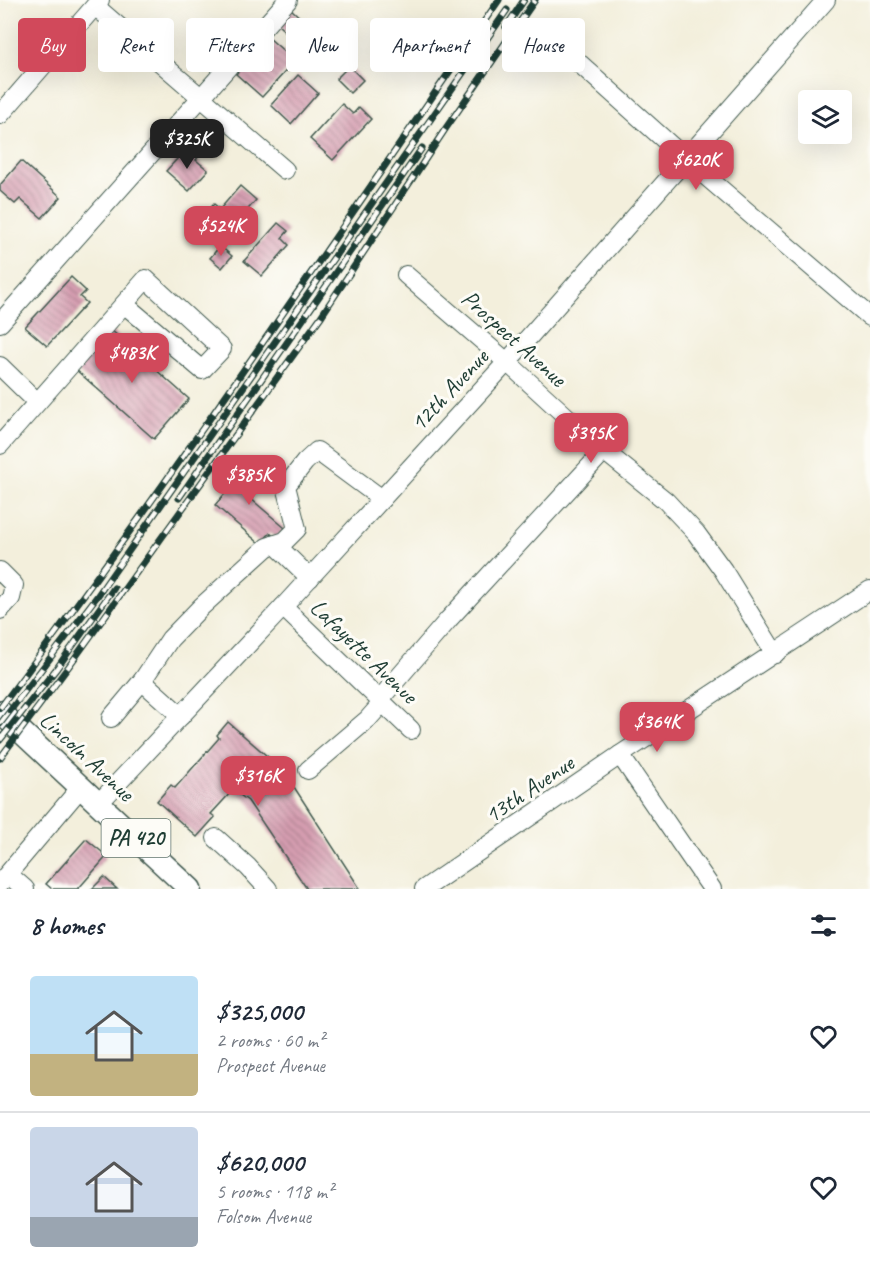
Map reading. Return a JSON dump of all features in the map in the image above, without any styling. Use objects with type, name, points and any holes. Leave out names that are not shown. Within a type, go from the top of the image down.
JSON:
[{"type":"main road","name":"Lincoln Avenue","points":[[0,712],[190,889]]},
{"type":"street","points":[[0,322],[288,0]]},
{"type":"street","name":"12th Avenue","points":[[99,803],[310,578],[507,362],[826,0]]},
{"type":"street","points":[[0,115],[98,3],[285,170]]},
{"type":"street","points":[[585,68],[687,160],[870,316]]},
{"type":"street","name":"Prospect Avenue","points":[[406,275],[507,362],[604,451],[666,501],[696,533],[723,570],[775,654]]},
{"type":"street","points":[[0,445],[37,402],[146,279],[222,349],[202,370],[124,304]]},
{"type":"street","points":[[0,366],[37,402]]},
{"type":"street","points":[[111,718],[142,681],[170,639],[201,607],[267,547],[285,541],[297,529],[286,486],[317,451],[382,499]]},
{"type":"street","points":[[308,770],[368,719],[381,700],[449,619],[604,451]]},
{"type":"street","points":[[275,544],[310,578]]},
{"type":"street","points":[[0,571],[14,585],[12,598],[0,610]]},
{"type":"street","name":"13th Avenue","points":[[424,889],[620,755],[870,590]]},
{"type":"street","name":"Lafayette Avenue","points":[[283,607],[411,730]]},
{"type":"street","points":[[142,681],[181,716]]},
{"type":"street","points":[[620,755],[712,889]]},
{"type":"street","points":[[25,889],[4,878],[81,786]]},
{"type":"street","points":[[216,838],[268,889]]},
{"type":"building","points":[[291,9],[301,18],[286,18],[286,32],[277,24]]},
{"type":"building","points":[[274,42],[286,53],[286,71],[262,97],[236,74],[238,72],[274,72]]},
{"type":"building","points":[[343,72],[355,72],[363,80],[350,93],[336,79]]},
{"type":"building","points":[[298,75],[318,93],[291,124],[271,105]]},
{"type":"building","points":[[342,104],[353,114],[359,107],[371,119],[333,160],[310,139]]},
{"type":"building","points":[[188,147],[198,157],[196,160],[208,170],[189,191],[166,171]]},
{"type":"building","points":[[21,161],[61,197],[42,218],[20,199],[15,204],[0,191],[0,185]]},
{"type":"building","points":[[240,186],[256,200],[223,238],[201,219],[214,204],[220,209]]},
{"type":"building","points":[[278,223],[288,231],[282,238],[289,245],[262,276],[244,261]]},
{"type":"building","points":[[220,246],[232,256],[222,268],[210,258]]},
{"type":"building","points":[[71,277],[86,291],[80,297],[87,303],[47,346],[25,327]]},
{"type":"building","points":[[110,329],[189,399],[154,439],[75,369]]},
{"type":"building","points":[[252,463],[268,477],[250,498],[285,528],[276,538],[270,533],[260,544],[215,505]]},
{"type":"building","points":[[228,722],[283,770],[359,887],[356,889],[307,889],[248,801],[233,790],[211,814],[215,817],[197,837],[157,801],[171,785],[175,788],[219,738],[217,735]]},
{"type":"building","points":[[86,839],[107,856],[78,889],[52,889],[46,884]]},
{"type":"building","points":[[104,877],[117,889],[92,889]]},
{"type":"railway","points":[[0,708],[191,445],[499,0]]},
{"type":"railway","points":[[512,18],[524,0]]},
{"type":"railway","points":[[0,758],[320,318],[446,128],[535,0]]},
{"type":"railway","points":[[0,724],[98,595],[507,10]]},
{"type":"railway","points":[[179,498],[422,148]]},
{"type":"railway","points":[[0,740],[57,668],[114,588]]}]
